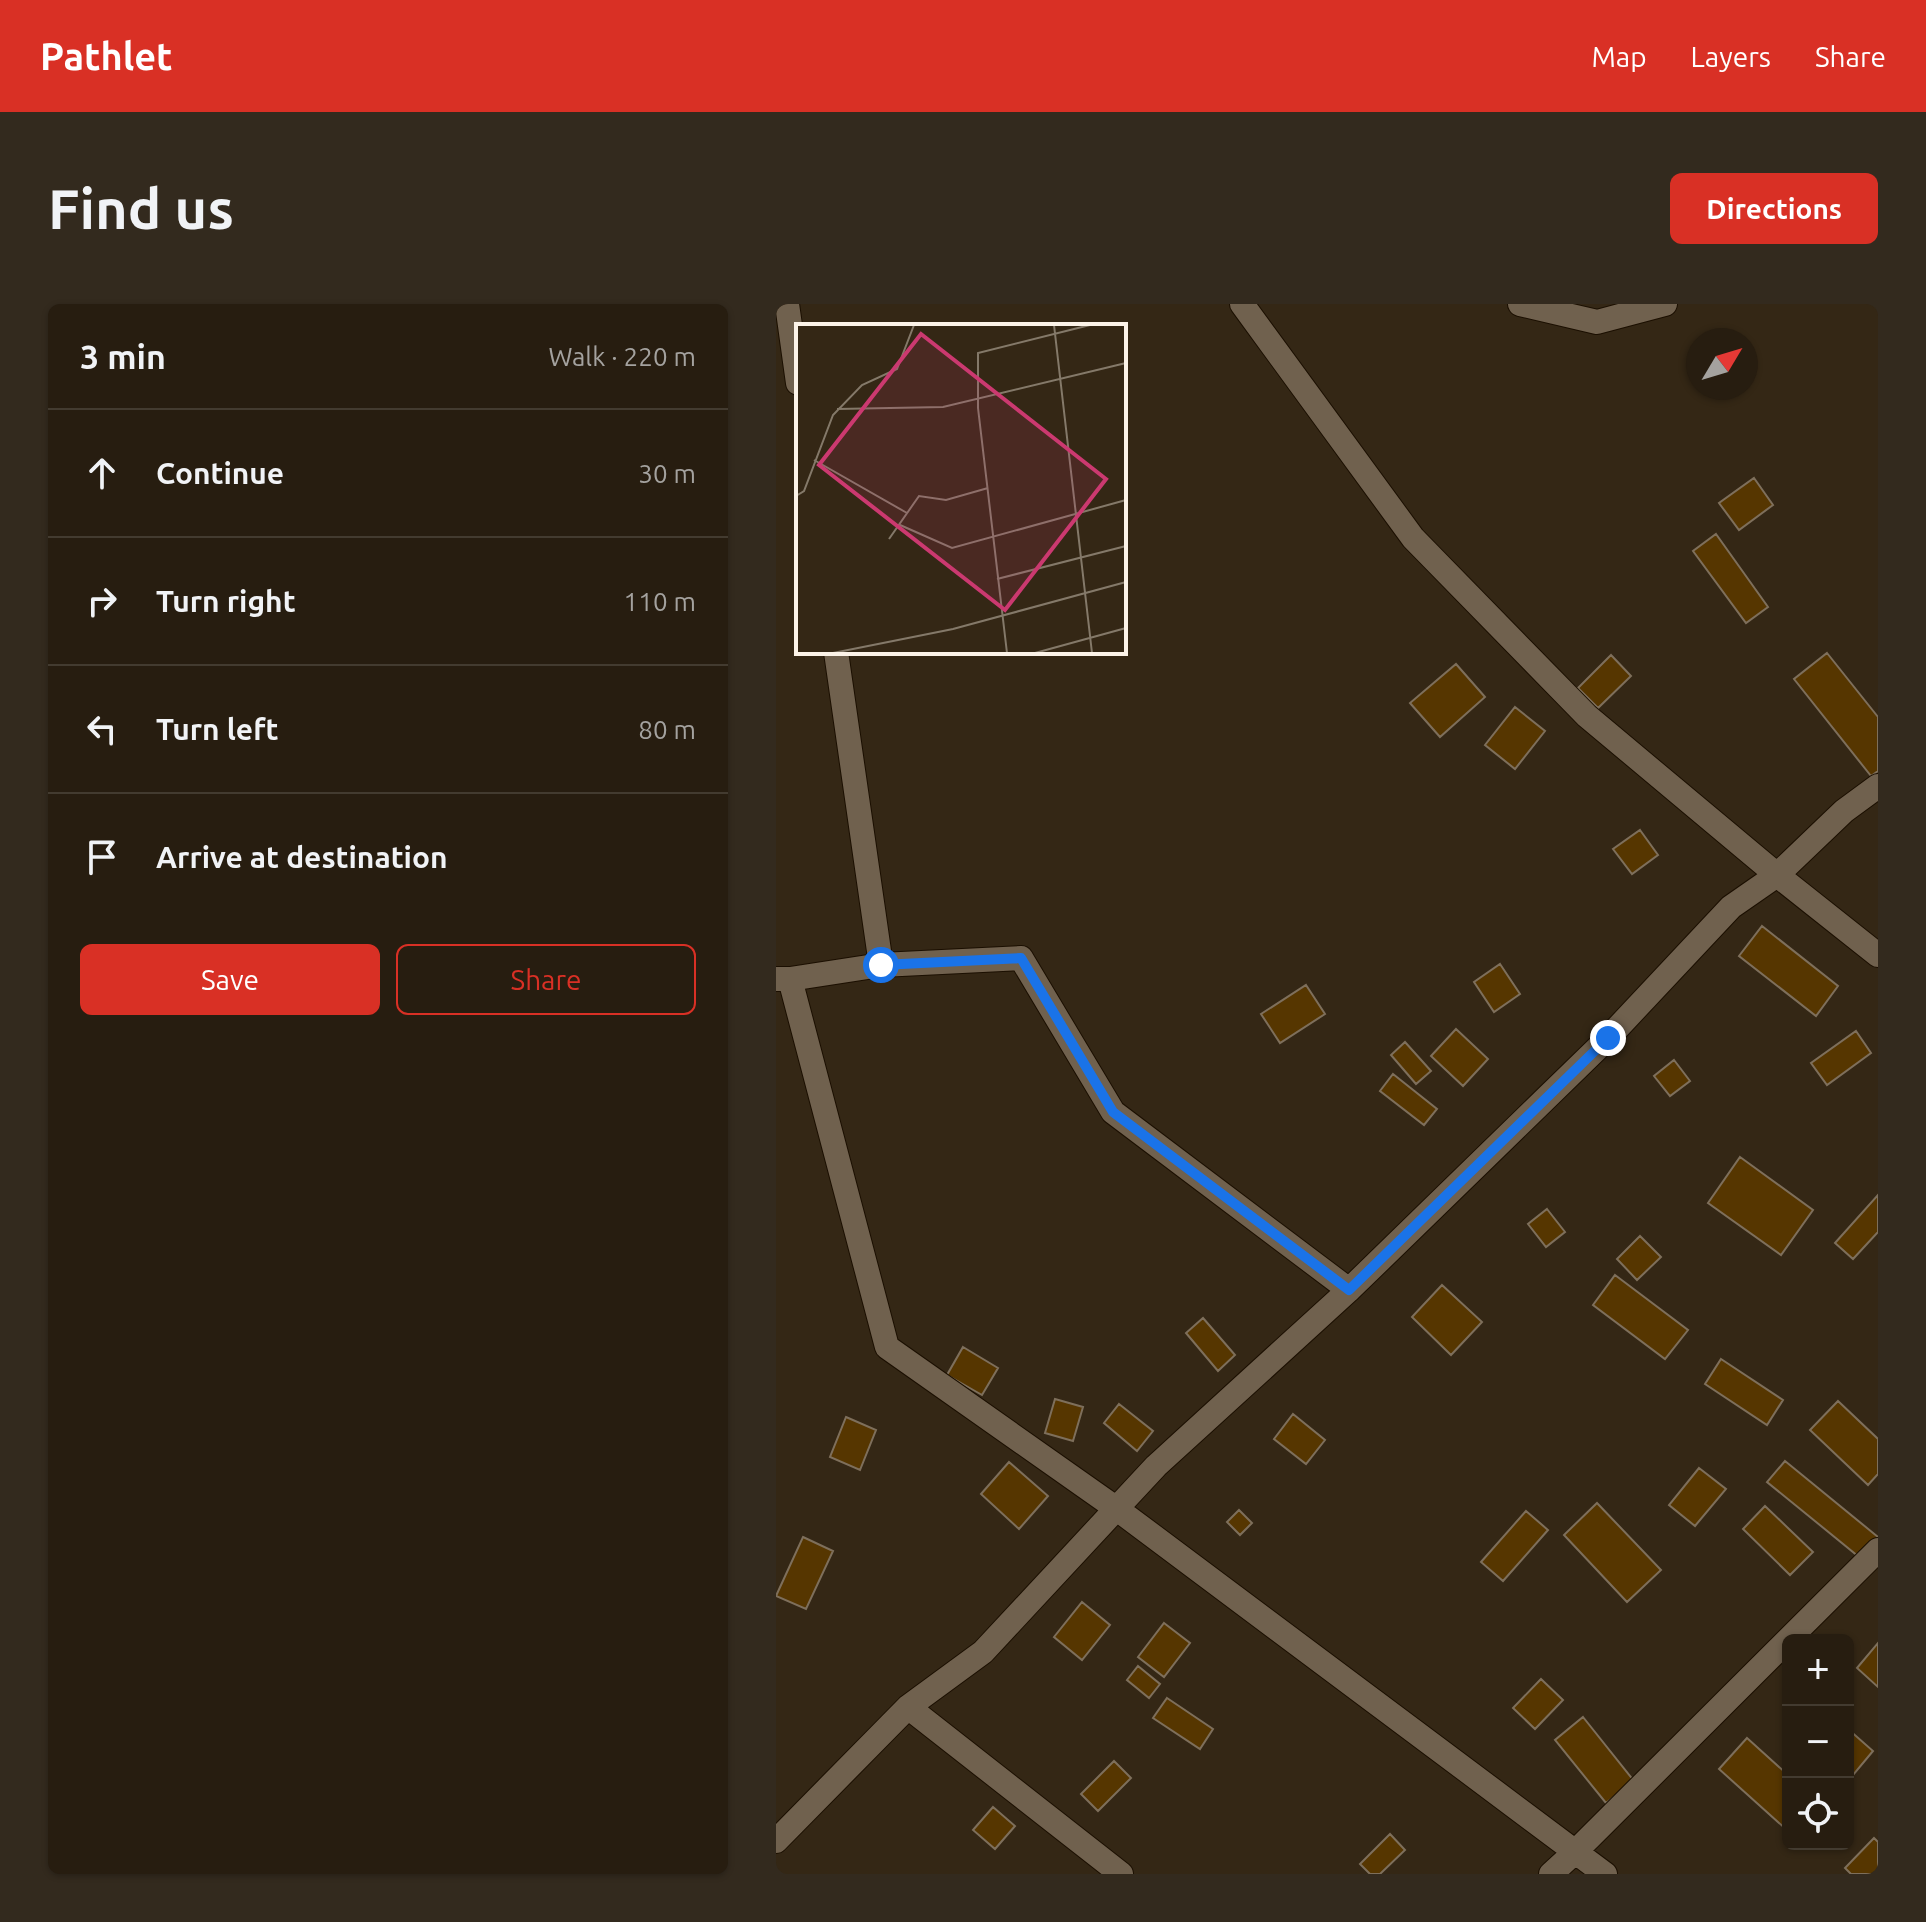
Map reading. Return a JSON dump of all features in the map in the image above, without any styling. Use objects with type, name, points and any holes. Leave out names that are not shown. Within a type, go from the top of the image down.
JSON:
[{"type":"street","points":[[787,304],[796,369]]},
{"type":"street","points":[[1242,304],[1413,538],[1587,716],[1878,955]]},
{"type":"street","points":[[1520,304],[1597,322],[1665,304]]},
{"type":"street","points":[[836,654],[881,965]]},
{"type":"street","points":[[776,1841],[908,1707],[983,1652],[1156,1466],[1349,1290],[1608,1038],[1731,907],[1777,875],[1844,811],[1878,786]]},
{"type":"street","points":[[1349,1290],[1113,1112],[1021,958],[881,965],[783,979],[887,1347],[1117,1509],[1605,1874]]},
{"type":"street","points":[[1551,1874],[1878,1550]]},
{"type":"street","points":[[908,1707],[1121,1874]]},
{"type":"building","points":[[1754,478],[1773,505],[1739,530],[1719,503]]},
{"type":"building","points":[[1716,534],[1768,607],[1746,623],[1693,551]]},
{"type":"building","points":[[1827,653],[1878,717],[1878,771],[1871,776],[1794,679]]},
{"type":"building","points":[[1611,655],[1631,676],[1598,708],[1578,688]]},
{"type":"building","points":[[1456,664],[1485,697],[1440,737],[1410,703]]},
{"type":"building","points":[[1515,707],[1545,731],[1515,769],[1485,745]]},
{"type":"building","points":[[1640,830],[1658,855],[1632,874],[1613,849]]},
{"type":"building","points":[[1762,926],[1838,986],[1816,1016],[1739,956]]},
{"type":"building","points":[[1500,964],[1520,994],[1494,1012],[1474,982]]},
{"type":"building","points":[[1306,985],[1325,1014],[1280,1043],[1261,1014]]},
{"type":"building","points":[[1456,1029],[1488,1059],[1463,1086],[1431,1056]]},
{"type":"building","points":[[1856,1031],[1871,1053],[1827,1085],[1811,1063]]},
{"type":"building","points":[[1405,1042],[1431,1071],[1416,1084],[1391,1055]]},
{"type":"building","points":[[1674,1060],[1690,1081],[1670,1096],[1654,1076]]},
{"type":"building","points":[[1393,1074],[1437,1109],[1424,1125],[1380,1091]]},
{"type":"building","points":[[1740,1157],[1813,1210],[1781,1255],[1708,1203]]},
{"type":"building","points":[[1878,1195],[1878,1232],[1853,1259],[1835,1243]]},
{"type":"building","points":[[1547,1209],[1565,1232],[1546,1247],[1528,1224]]},
{"type":"building","points":[[1640,1236],[1661,1257],[1637,1280],[1617,1259]]},
{"type":"building","points":[[1615,1275],[1688,1330],[1665,1359],[1593,1305]]},
{"type":"building","points":[[1442,1285],[1482,1322],[1451,1355],[1412,1317]]},
{"type":"building","points":[[1203,1318],[1235,1355],[1218,1371],[1186,1333]]},
{"type":"building","points":[[963,1347],[998,1368],[982,1395],[947,1375]]},
{"type":"building","points":[[1721,1359],[1783,1400],[1767,1425],[1705,1384]]},
{"type":"building","points":[[1055,1399],[1083,1407],[1073,1441],[1045,1433]]},
{"type":"building","points":[[1838,1401],[1878,1439],[1878,1474],[1868,1485],[1810,1430]]},
{"type":"building","points":[[1119,1404],[1153,1431],[1137,1451],[1104,1423]]},
{"type":"building","points":[[1293,1414],[1325,1440],[1306,1464],[1274,1439]]},
{"type":"building","points":[[846,1417],[876,1430],[860,1470],[830,1457]]},
{"type":"building","points":[[1785,1461],[1878,1537],[1878,1543],[1864,1561],[1767,1482]]},
{"type":"building","points":[[1009,1462],[1048,1496],[1019,1529],[981,1494]]},
{"type":"building","points":[[1699,1468],[1726,1489],[1695,1526],[1669,1505]]},
{"type":"building","points":[[1597,1503],[1661,1570],[1627,1602],[1564,1535]]},
{"type":"building","points":[[1765,1506],[1813,1552],[1790,1575],[1743,1529]]},
{"type":"building","points":[[1239,1510],[1252,1523],[1240,1535],[1227,1522]]},
{"type":"building","points":[[1526,1511],[1548,1530],[1503,1581],[1481,1562]]},
{"type":"building","points":[[803,1537],[833,1551],[806,1609],[776,1596]]},
{"type":"building","points":[[1082,1602],[1110,1625],[1082,1660],[1054,1637]]},
{"type":"building","points":[[1164,1623],[1190,1643],[1164,1677],[1138,1657]]},
{"type":"building","points":[[1878,1643],[1878,1687],[1857,1668]]},
{"type":"building","points":[[1138,1666],[1160,1684],[1149,1698],[1127,1680]]},
{"type":"building","points":[[1541,1679],[1563,1700],[1535,1729],[1513,1708]]},
{"type":"building","points":[[1167,1698],[1213,1729],[1200,1749],[1153,1718]]},
{"type":"building","points":[[1583,1717],[1634,1781],[1606,1803],[1555,1740]]},
{"type":"building","points":[[1854,1734],[1873,1751],[1854,1774]]},
{"type":"building","points":[[1747,1738],[1782,1770],[1782,1826],[1719,1769]]},
{"type":"building","points":[[1114,1761],[1131,1778],[1098,1811],[1081,1794]]},
{"type":"building","points":[[993,1807],[1015,1826],[995,1849],[973,1830]]},
{"type":"building","points":[[1390,1834],[1405,1850],[1380,1874],[1370,1874],[1360,1864]]},
{"type":"building","points":[[1874,1838],[1878,1842],[1878,1874],[1851,1874],[1845,1868]]},
{"type":"route","points":[[881,965],[1021,958],[1113,1112],[1349,1290],[1608,1038]]}]
